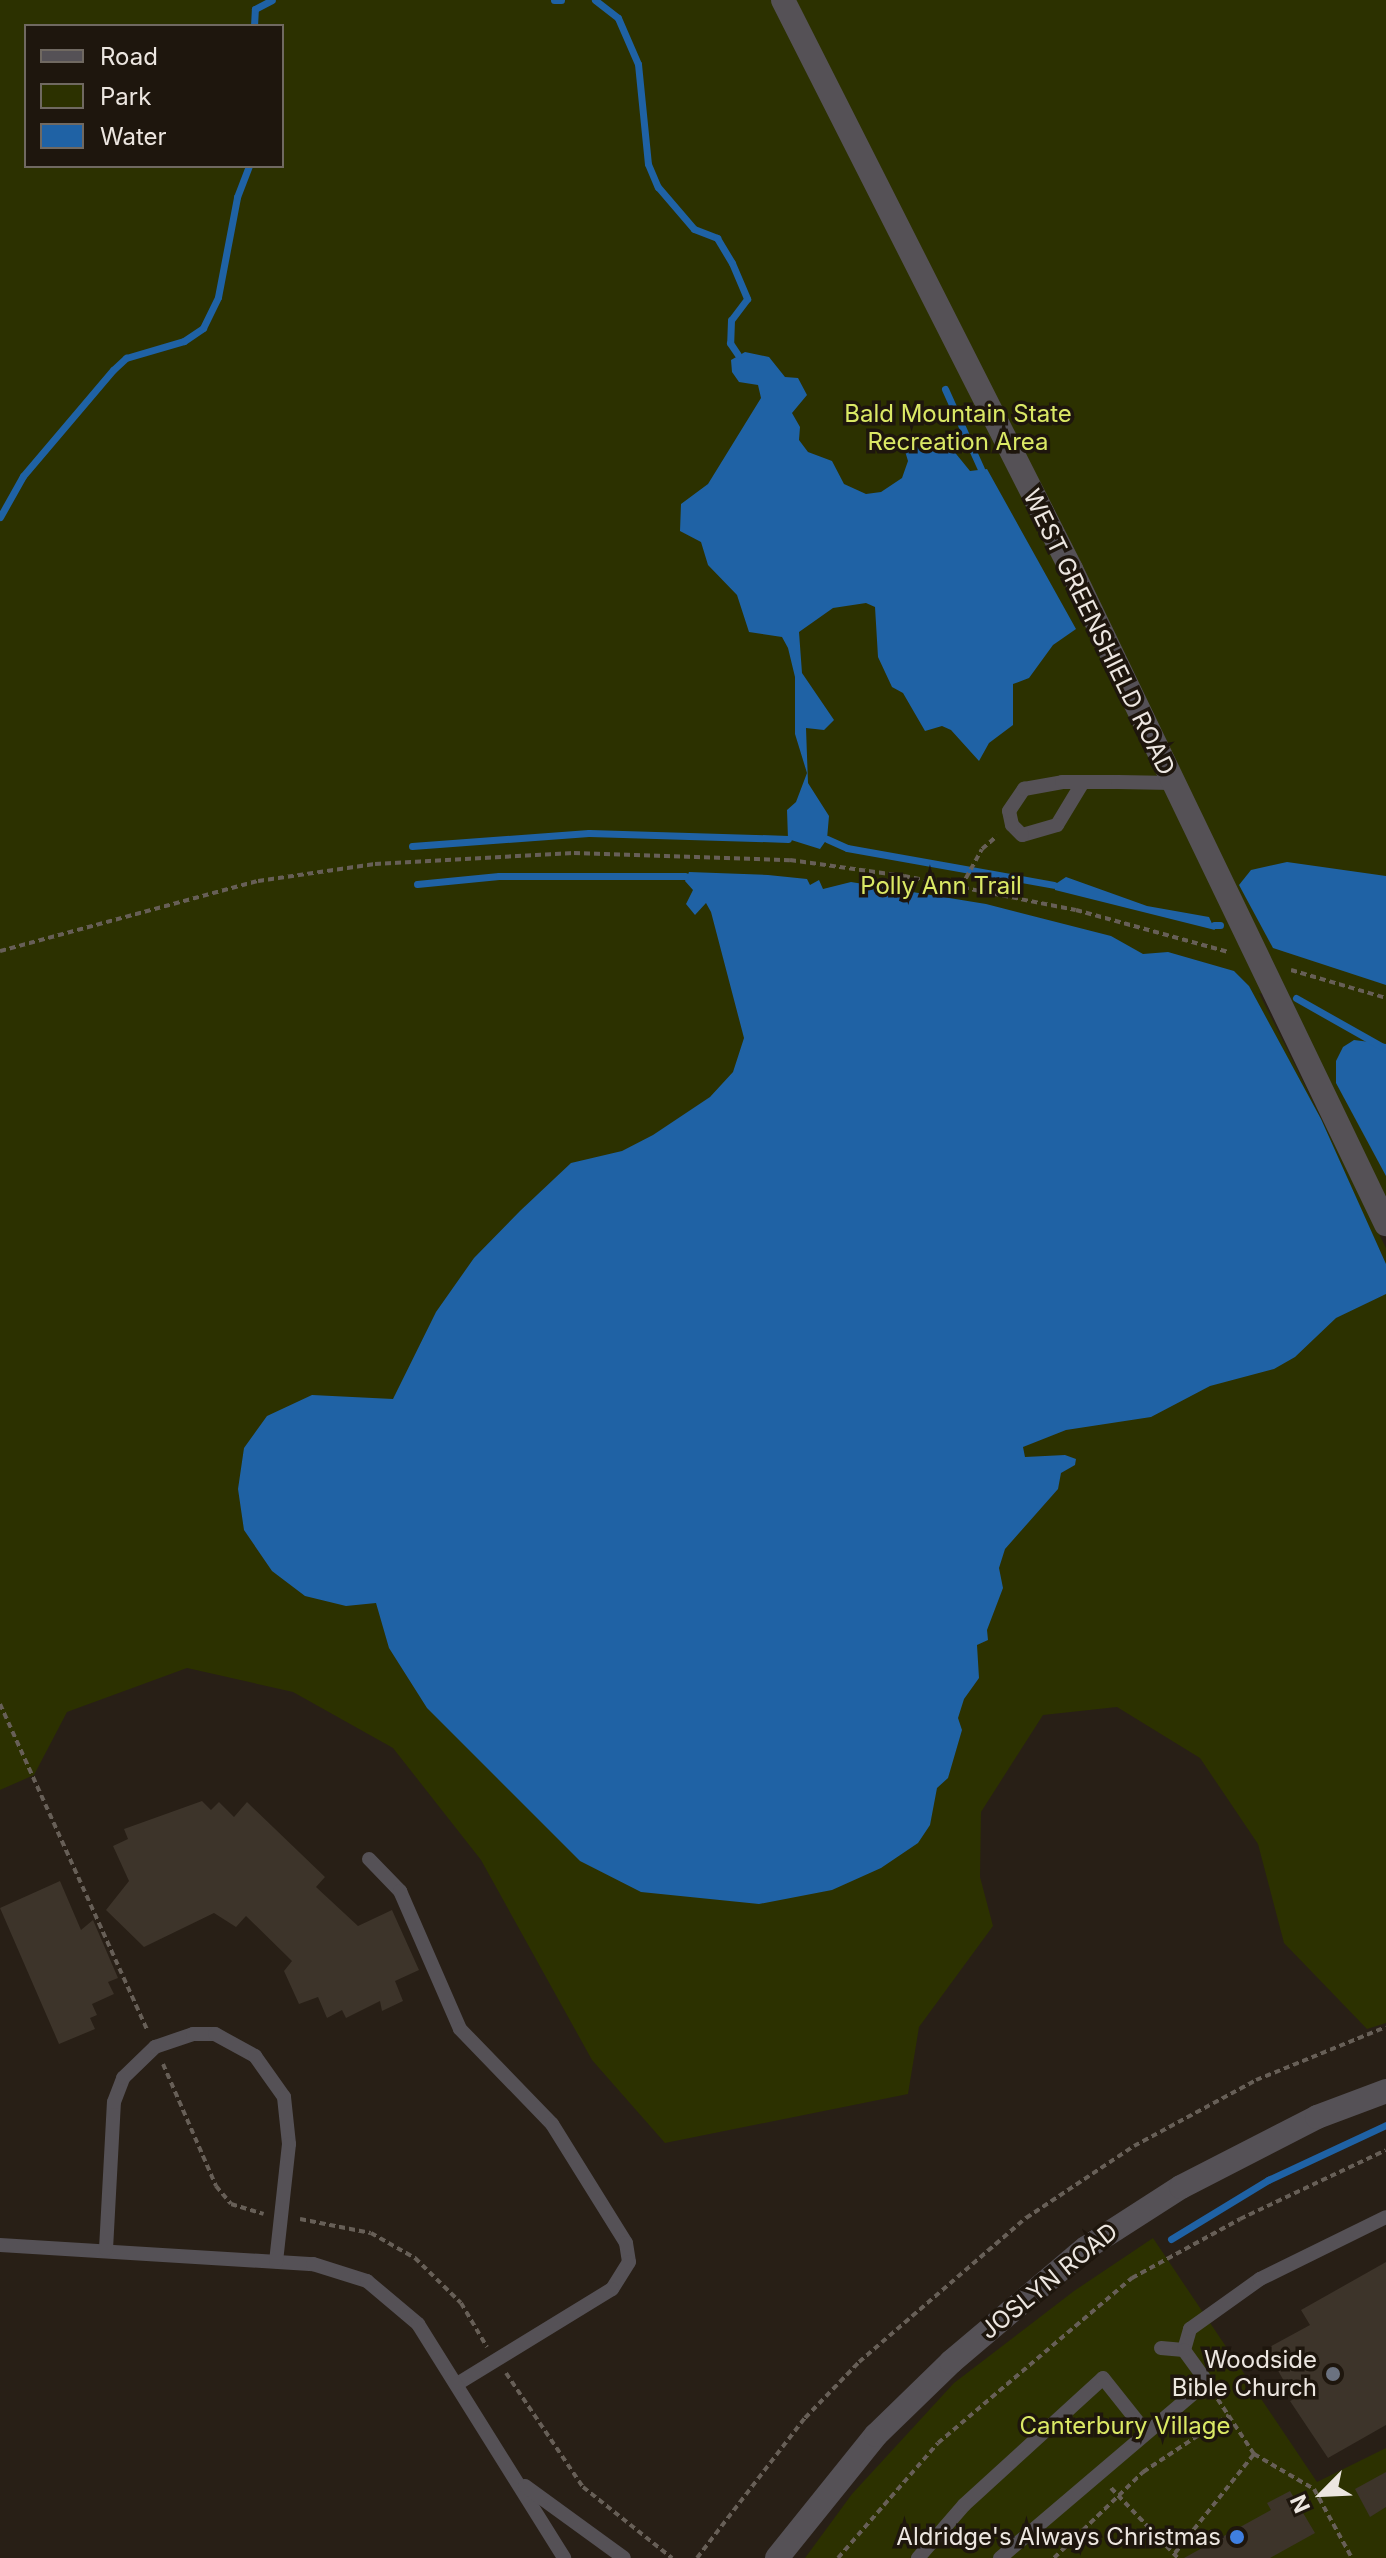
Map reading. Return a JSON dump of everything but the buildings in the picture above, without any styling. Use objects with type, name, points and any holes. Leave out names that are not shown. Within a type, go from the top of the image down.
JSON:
[{"type":"street","name":"WEST GREENSHIELD ROAD","points":[[783,0],[1071,569],[1386,1224]]},
{"type":"street","name":"JOSLYN ROAD","points":[[777,2558],[876,2435],[951,2362],[1103,2235],[1181,2187],[1303,2124],[1386,2091]]},
{"type":"lane","points":[[1083,782],[1057,825],[1022,835],[1012,825],[1009,811],[1024,789],[1083,782],[1173,783]]},
{"type":"lane","points":[[369,1859],[400,1891],[460,2029],[552,2124],[626,2243],[629,2262],[612,2289],[457,2384]]},
{"type":"lane","points":[[106,2249],[114,2102],[123,2078],[136,2060],[163,2043],[215,2034],[255,2056],[284,2097],[289,2144],[276,2261]]},
{"type":"lane","points":[[1184,2350],[1190,2329],[1260,2279],[1386,2217]]},
{"type":"lane","points":[[0,2245],[276,2261],[341,2270],[379,2288],[418,2324],[564,2558]]},
{"type":"lane","points":[[1000,2558],[1207,2382],[1184,2350],[1161,2348]]},
{"type":"lane","points":[[918,2558],[964,2505],[1103,2378],[1146,2432]]},
{"type":"lane","points":[[518,2481],[624,2558]]},
{"type":"path","points":[[961,887],[982,849],[1012,825]]},
{"type":"path","points":[[0,951],[258,881],[426,861],[682,855],[790,860],[961,887],[1076,910],[1386,998]]},
{"type":"path","points":[[0,1704],[148,2033]]},
{"type":"path","points":[[697,2558],[805,2418],[859,2362],[1026,2218],[1134,2146],[1256,2080],[1386,2027]]},
{"type":"path","points":[[162,2062],[219,2191],[239,2208],[266,2215]]},
{"type":"path","points":[[838,2558],[938,2443],[1132,2278],[1240,2219],[1386,2150]]},
{"type":"path","points":[[301,2219],[371,2233],[415,2258],[461,2303],[487,2345]]},
{"type":"path","points":[[506,2373],[583,2487],[672,2558]]},
{"type":"path","points":[[1207,2382],[1254,2454],[1314,2489],[1352,2558]]},
{"type":"path","points":[[1054,2558],[1118,2496],[1171,2452],[1229,2415]]},
{"type":"path","points":[[1097,2474],[1177,2555],[1254,2454]]},
{"type":"green space","points":[[0,0],[1386,0],[1386,1199],[1290,1002],[1259,993],[1386,1248],[1386,2023],[1367,2029],[1284,1943],[1258,1844],[1200,1758],[1117,1707],[1043,1715],[981,1812],[980,1877],[993,1926],[919,2027],[908,2094],[665,2143],[592,2060],[481,1860],[393,1748],[293,1692],[187,1668],[67,1712],[34,1775],[0,1790]]},
{"type":"green space","name":"Canterbury Village","points":[[1153,2238],[1317,2482],[1386,2448],[1386,2558],[805,2558],[852,2494],[954,2383],[1074,2291]]},
{"type":"water","points":[[745,352],[769,357],[785,377],[798,378],[807,395],[792,413],[800,427],[799,440],[808,452],[832,461],[844,484],[866,494],[881,492],[902,478],[908,461],[905,451],[921,441],[948,444],[970,471],[987,469],[1076,629],[1053,645],[1029,678],[1013,684],[1013,725],[989,743],[979,761],[951,730],[942,726],[925,731],[903,693],[892,687],[878,657],[875,607],[866,603],[833,608],[799,632],[802,673],[834,720],[824,730],[806,728],[808,783],[829,816],[827,839],[820,849],[788,839],[787,810],[796,802],[807,773],[795,734],[795,677],[788,648],[782,637],[749,632],[737,595],[708,565],[701,542],[680,531],[681,504],[708,484],[761,398],[758,385],[739,382],[732,372],[731,360]]},
{"type":"water","points":[[1287,862],[1386,876],[1386,985],[1273,948],[1239,885],[1251,870]]},
{"type":"water","points":[[689,872],[807,879],[810,885],[819,880],[823,889],[851,882],[986,904],[1111,936],[1143,954],[1168,952],[1234,971],[1249,986],[1321,1119],[1386,1264],[1386,1294],[1336,1318],[1295,1357],[1274,1369],[1210,1386],[1151,1417],[1066,1430],[1023,1447],[1025,1457],[1065,1455],[1076,1459],[1075,1465],[1061,1473],[1058,1489],[1005,1549],[999,1568],[1003,1588],[987,1630],[988,1640],[977,1645],[979,1678],[964,1699],[958,1718],[962,1730],[948,1778],[937,1788],[930,1825],[918,1843],[881,1868],[832,1890],[759,1904],[641,1892],[580,1861],[427,1708],[389,1648],[376,1603],[346,1606],[305,1596],[272,1571],[244,1530],[238,1489],[244,1448],[267,1416],[312,1395],[393,1399],[436,1312],[474,1258],[520,1211],[571,1163],[622,1151],[653,1135],[710,1097],[733,1072],[744,1038],[711,912],[706,903],[695,915],[686,904],[693,890],[685,881]]},
{"type":"water","points":[[1066,877],[1147,906],[1209,917],[1215,930],[1055,890],[1054,885]]},
{"type":"water","points":[[1354,1040],[1386,1044],[1386,1176],[1336,1083],[1336,1061],[1343,1047]]},
{"type":"waterway","points":[[254,24],[255,9],[272,0]]},
{"type":"waterway","points":[[554,0],[561,0]]},
{"type":"waterway","points":[[595,0],[618,18],[638,64],[648,164],[658,187],[694,229],[717,238],[732,263],[747,299],[731,320],[730,343],[738,355]]},
{"type":"waterway","points":[[0,517],[23,476],[113,370],[126,358],[184,341],[203,328],[218,297],[237,197],[248,168]]},
{"type":"waterway","points":[[945,389],[981,469]]},
{"type":"waterway","points":[[412,846],[589,833],[788,839]]},
{"type":"waterway","points":[[827,839],[847,848],[1054,885]]},
{"type":"waterway","points":[[417,884],[499,876],[685,876]]},
{"type":"waterway","points":[[1214,925],[1220,925]]},
{"type":"waterway","points":[[1296,998],[1386,1049]]},
{"type":"waterway","points":[[1171,2239],[1268,2180],[1386,2125]]},
{"type":"place","name":"Woodside Bible Church","points":[[1333,2374]]},
{"type":"place","name":"Aldridge's Always Christmas","points":[[1237,2537]]},
{"type":"park label","name":"Bald Mountain State Recreation Area","points":[[958,428]]},
{"type":"park label","name":"Polly Ann Trail","points":[[941,886]]}]
